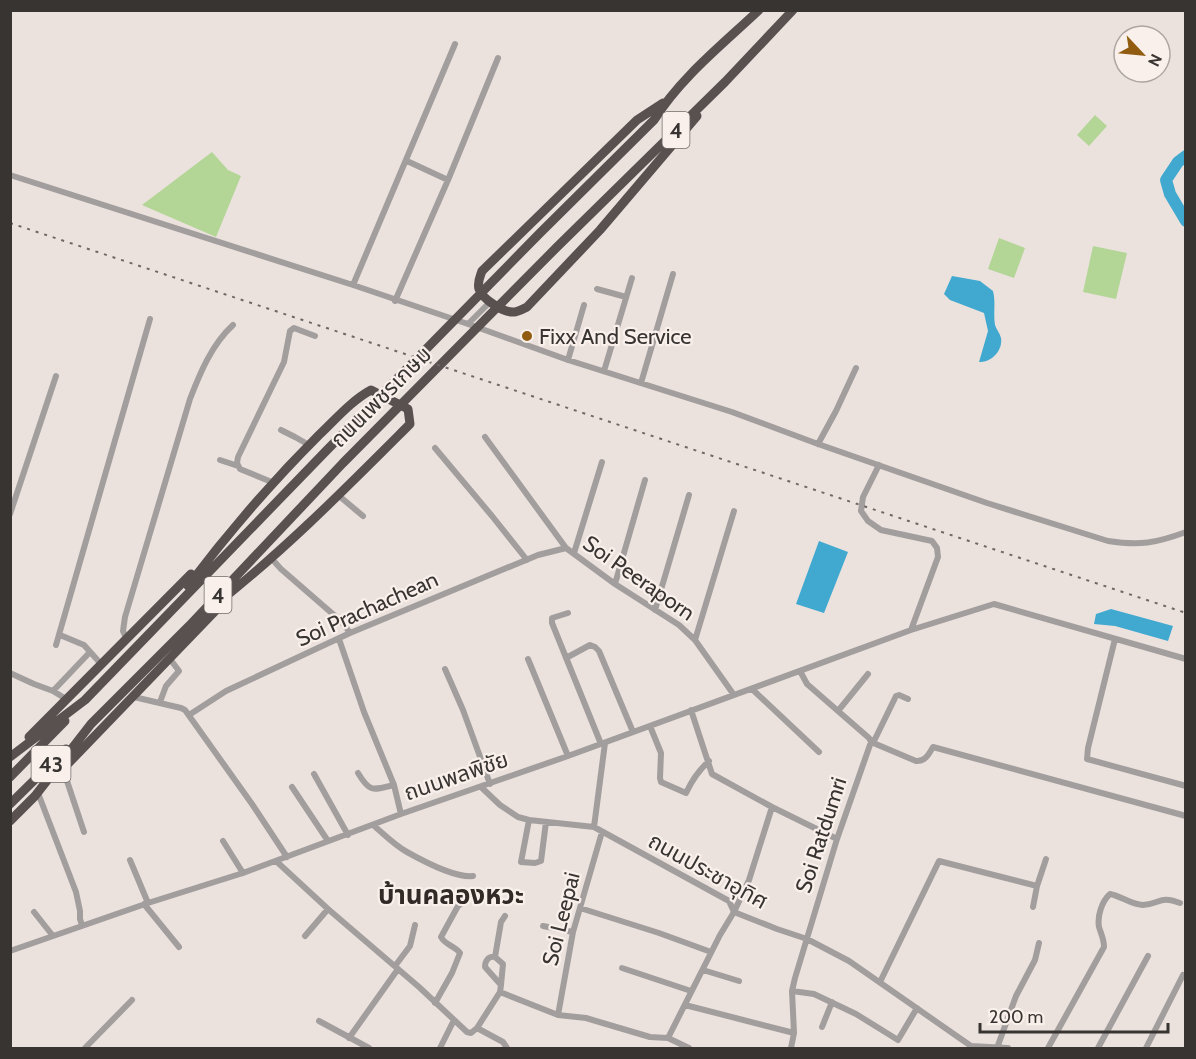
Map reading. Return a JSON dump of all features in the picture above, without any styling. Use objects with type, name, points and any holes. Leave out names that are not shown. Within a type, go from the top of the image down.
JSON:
[{"type":"highway","name":"ถนนเพชรเกษม","points":[[10,756],[85,700],[327,450],[654,120],[686,79],[759,10]]},
{"type":"highway","name":"ถนนเพชรเกษม","points":[[10,821],[37,795],[91,724],[189,626],[343,463],[557,247],[725,82],[792,10]]},
{"type":"highway","points":[[666,102],[637,120],[482,271],[478,281],[479,292],[490,302],[506,311],[515,313],[527,307],[600,230],[725,82]]},
{"type":"highway","points":[[163,619],[215,551],[274,483],[357,397],[371,390],[408,409],[410,424],[271,558],[189,626]]},
{"type":"highway","points":[[10,756],[215,551]]},
{"type":"highway","points":[[37,795],[241,584]]},
{"type":"highway","name":"43","points":[[10,777],[85,700]]},
{"type":"highway","name":"43","points":[[10,804],[91,724]]},
{"type":"street","points":[[353,285],[455,44]]},
{"type":"street","points":[[395,301],[498,58]]},
{"type":"street","points":[[407,161],[448,180]]},
{"type":"street","points":[[10,175],[353,285],[568,360],[732,412],[987,503],[1108,541],[1143,543],[1163,540],[1185,532]]},
{"type":"street","points":[[642,383],[673,274]]},
{"type":"street","points":[[604,372],[632,278]]},
{"type":"street","points":[[597,289],[626,297]]},
{"type":"street","points":[[468,324],[490,302]]},
{"type":"street","points":[[568,360],[584,305]]},
{"type":"street","points":[[56,645],[150,319]]},
{"type":"street","points":[[126,638],[123,626],[190,399],[215,345],[233,325]]},
{"type":"street","points":[[238,466],[238,458],[284,362],[290,331],[294,328],[315,336]]},
{"type":"street","points":[[818,444],[856,368]]},
{"type":"street","points":[[10,514],[56,376]]},
{"type":"street","points":[[281,430],[309,445]]},
{"type":"street","points":[[485,437],[566,548]]},
{"type":"street","points":[[435,448],[527,560]]},
{"type":"street","points":[[220,460],[274,483]]},
{"type":"street","points":[[574,553],[602,462]]},
{"type":"street","points":[[879,465],[863,497],[861,511],[867,521],[881,530],[932,541],[938,548],[938,557],[911,630]]},
{"type":"street","points":[[615,584],[645,480]]},
{"type":"street","points":[[338,495],[363,516]]},
{"type":"street","points":[[655,610],[689,495]]},
{"type":"street","points":[[695,640],[731,533],[734,511]]},
{"type":"street","name":"Soi Peeraporn","points":[[566,548],[615,584],[679,625],[695,640],[734,695]]},
{"type":"street","name":"Soi Prachachean","points":[[189,715],[226,691],[350,633],[538,555],[566,548]]},
{"type":"street","points":[[271,558],[281,570],[342,622],[350,633]]},
{"type":"street","name":"ถนนพลพิชัย","points":[[11,949],[243,873],[401,814],[603,744],[911,630],[994,604],[1185,659]]},
{"type":"street","points":[[568,613],[551,620],[603,744],[594,827]]},
{"type":"street","points":[[60,635],[84,645],[101,664]]},
{"type":"street","points":[[339,639],[364,712],[394,785],[401,814]]},
{"type":"street","points":[[1115,639],[1087,759],[1185,786]]},
{"type":"street","points":[[566,658],[590,645],[595,646],[633,732]]},
{"type":"street","points":[[53,691],[90,652]]},
{"type":"street","points":[[160,702],[166,686],[179,671],[170,659]]},
{"type":"street","points":[[528,659],[568,756]]},
{"type":"street","points":[[446,669],[490,783]]},
{"type":"street","points":[[800,672],[807,684],[871,742],[920,762],[926,759],[933,747],[1185,816]]},
{"type":"street","points":[[10,673],[66,699]]},
{"type":"street","points":[[838,711],[868,674]]},
{"type":"street","points":[[752,689],[819,752]]},
{"type":"street","name":"Soi Ratdumri","points":[[791,1048],[794,1033],[792,991],[837,839],[871,742],[896,696],[908,699]]},
{"type":"street","points":[[134,697],[181,708],[189,715],[287,857]]},
{"type":"street","points":[[691,710],[712,774],[837,839]]},
{"type":"street","points":[[650,726],[661,753],[661,782],[686,794],[699,770],[709,761]]},
{"type":"street","points":[[63,769],[84,832]]},
{"type":"street","points":[[358,773],[369,788],[394,785]]},
{"type":"street","points":[[314,774],[348,835]]},
{"type":"street","points":[[292,787],[328,841]]},
{"type":"street","name":"ถนนประชาอุทิศ","points":[[481,787],[500,805],[518,817],[594,827],[729,901],[734,912],[807,939],[849,961],[973,1047],[1008,1048]]},
{"type":"street","points":[[37,795],[76,892],[82,925]]},
{"type":"street","points":[[668,1038],[749,880],[772,807]]},
{"type":"street","points":[[529,820],[521,862],[541,861],[546,822]]},
{"type":"street","points":[[373,825],[406,852],[456,875],[473,876]]},
{"type":"street","name":"Soi Leepai","points":[[558,1015],[573,932],[602,832]]},
{"type":"street","points":[[223,841],[243,873]]},
{"type":"street","points":[[1033,907],[1046,859]]},
{"type":"street","points":[[130,860],[146,903],[179,947]]},
{"type":"street","points":[[276,861],[467,1032],[471,1033],[477,1028],[500,988],[503,964],[491,956],[487,959],[485,968],[500,988],[558,1015],[586,1018],[650,1037],[668,1038],[689,1048]]},
{"type":"street","points":[[880,982],[939,861],[1037,886]]},
{"type":"street","points":[[1048,1048],[1104,946],[1099,921],[1106,897],[1110,894],[1116,895],[1143,905],[1167,899],[1180,903]]},
{"type":"street","points":[[435,1003],[460,954],[443,941],[441,935],[458,906],[466,900]]},
{"type":"street","points":[[580,908],[711,952]]},
{"type":"street","points":[[305,936],[328,909]]},
{"type":"street","points":[[34,912],[53,936]]},
{"type":"street","points":[[495,957],[501,922],[505,916]]},
{"type":"street","points":[[349,1038],[410,946],[415,925]]},
{"type":"street","points":[[543,926],[573,932]]},
{"type":"street","points":[[997,1048],[1016,996],[1035,960],[1039,943]]},
{"type":"street","points":[[1098,1048],[1148,956]]},
{"type":"street","points":[[622,968],[692,991]]},
{"type":"street","points":[[702,970],[739,981]]},
{"type":"street","points":[[1146,1048],[1182,975]]},
{"type":"street","points":[[792,991],[814,994],[832,1002],[898,1040],[917,1008]]},
{"type":"street","points":[[85,1048],[132,1000]]},
{"type":"street","points":[[822,1027],[832,1002]]},
{"type":"street","points":[[685,1005],[794,1033]]},
{"type":"street","points":[[440,1048],[454,1020]]},
{"type":"street","points":[[319,1021],[369,1048]]},
{"type":"street","points":[[477,1028],[503,1042],[507,1048]]},
{"type":"green space","points":[[1095,115],[1107,126],[1089,146],[1077,135]]},
{"type":"green space","points":[[212,152],[228,170],[241,176],[216,237],[142,205]]},
{"type":"green space","points":[[999,238],[1025,248],[1014,278],[988,269]]},
{"type":"green space","points":[[1093,246],[1127,253],[1116,299],[1083,292]]},
{"type":"water","points":[[952,276],[980,281],[993,291],[995,325],[1001,343],[998,352],[983,362],[979,362],[988,331],[984,313],[950,300],[944,294]]},
{"type":"water","points":[[819,541],[848,552],[824,613],[796,604]]},
{"type":"water","points":[[1111,609],[1173,626],[1168,641],[1115,626],[1094,624],[1096,614]]},
{"type":"waterway","points":[[1186,156],[1178,162],[1166,180],[1170,194],[1186,221]]},
{"type":"railway","points":[[10,223],[1186,613]]},
{"type":"place","name":"Fixx And Service","points":[[527,336]]},
{"type":"district","name":"บ้านคลองหวะ","points":[[451,895]]}]
